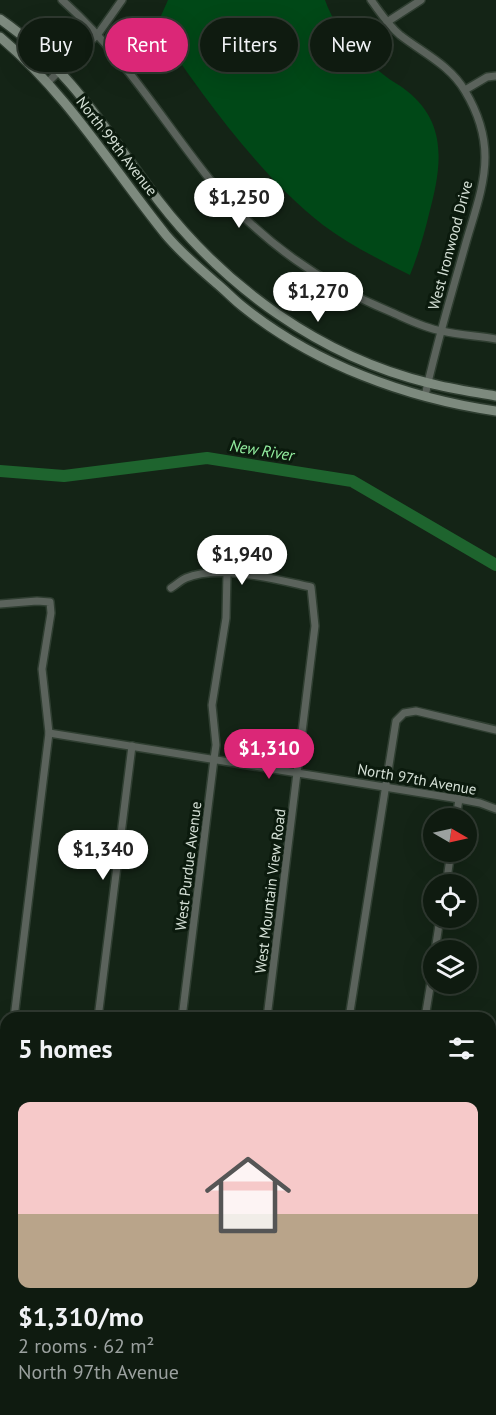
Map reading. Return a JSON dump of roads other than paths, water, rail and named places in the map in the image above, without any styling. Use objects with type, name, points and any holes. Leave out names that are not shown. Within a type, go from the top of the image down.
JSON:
[{"type":"main road","name":"North 99th Avenue","points":[[0,19],[18,33]]},
{"type":"main road","name":"North 99th Avenue","points":[[0,37],[48,82],[166,234],[190,261],[243,307],[289,339],[339,366],[425,396],[496,411]]},
{"type":"main road","name":"North 99th Avenue","points":[[60,72],[198,248],[224,272],[288,321],[363,360],[428,383],[496,396]]},
{"type":"main road","points":[[166,234],[179,224]]},
{"type":"street","points":[[62,0],[98,34],[131,72],[216,186],[251,224],[313,273],[381,308],[441,331],[496,339]]},
{"type":"street","points":[[93,39],[122,0]]},
{"type":"street","name":"West Ironwood Drive","points":[[371,0],[384,18]]},
{"type":"street","points":[[392,19],[421,0]]},
{"type":"street","name":"West Ironwood Drive","points":[[392,27],[437,61],[465,90],[477,117],[485,154],[481,191],[425,396]]},
{"type":"street","points":[[48,82],[58,72]]},
{"type":"street","points":[[465,90],[487,77],[496,76]]},
{"type":"street","points":[[171,588],[187,578],[227,573]]},
{"type":"street","name":"West Mountain View Road","points":[[227,573],[258,575],[311,587],[315,626],[268,1012]]},
{"type":"street","name":"West Purdue Avenue","points":[[183,1012],[216,745],[212,705],[226,611],[227,573]]},
{"type":"street","points":[[0,604],[50,602],[51,613],[42,669],[49,733],[15,1012]]},
{"type":"street","points":[[350,1012],[395,725],[404,713],[423,713],[496,730]]},
{"type":"street","name":"North 97th Avenue","points":[[49,733],[298,772],[480,803],[496,809]]},
{"type":"street","points":[[99,1012],[132,746]]},
{"type":"street","points":[[458,808],[459,800]]},
{"type":"street","points":[[426,1012],[429,994]]},
{"type":"waterway","name":"New River","points":[[0,471],[64,476],[207,458],[352,481],[496,565]]}]
